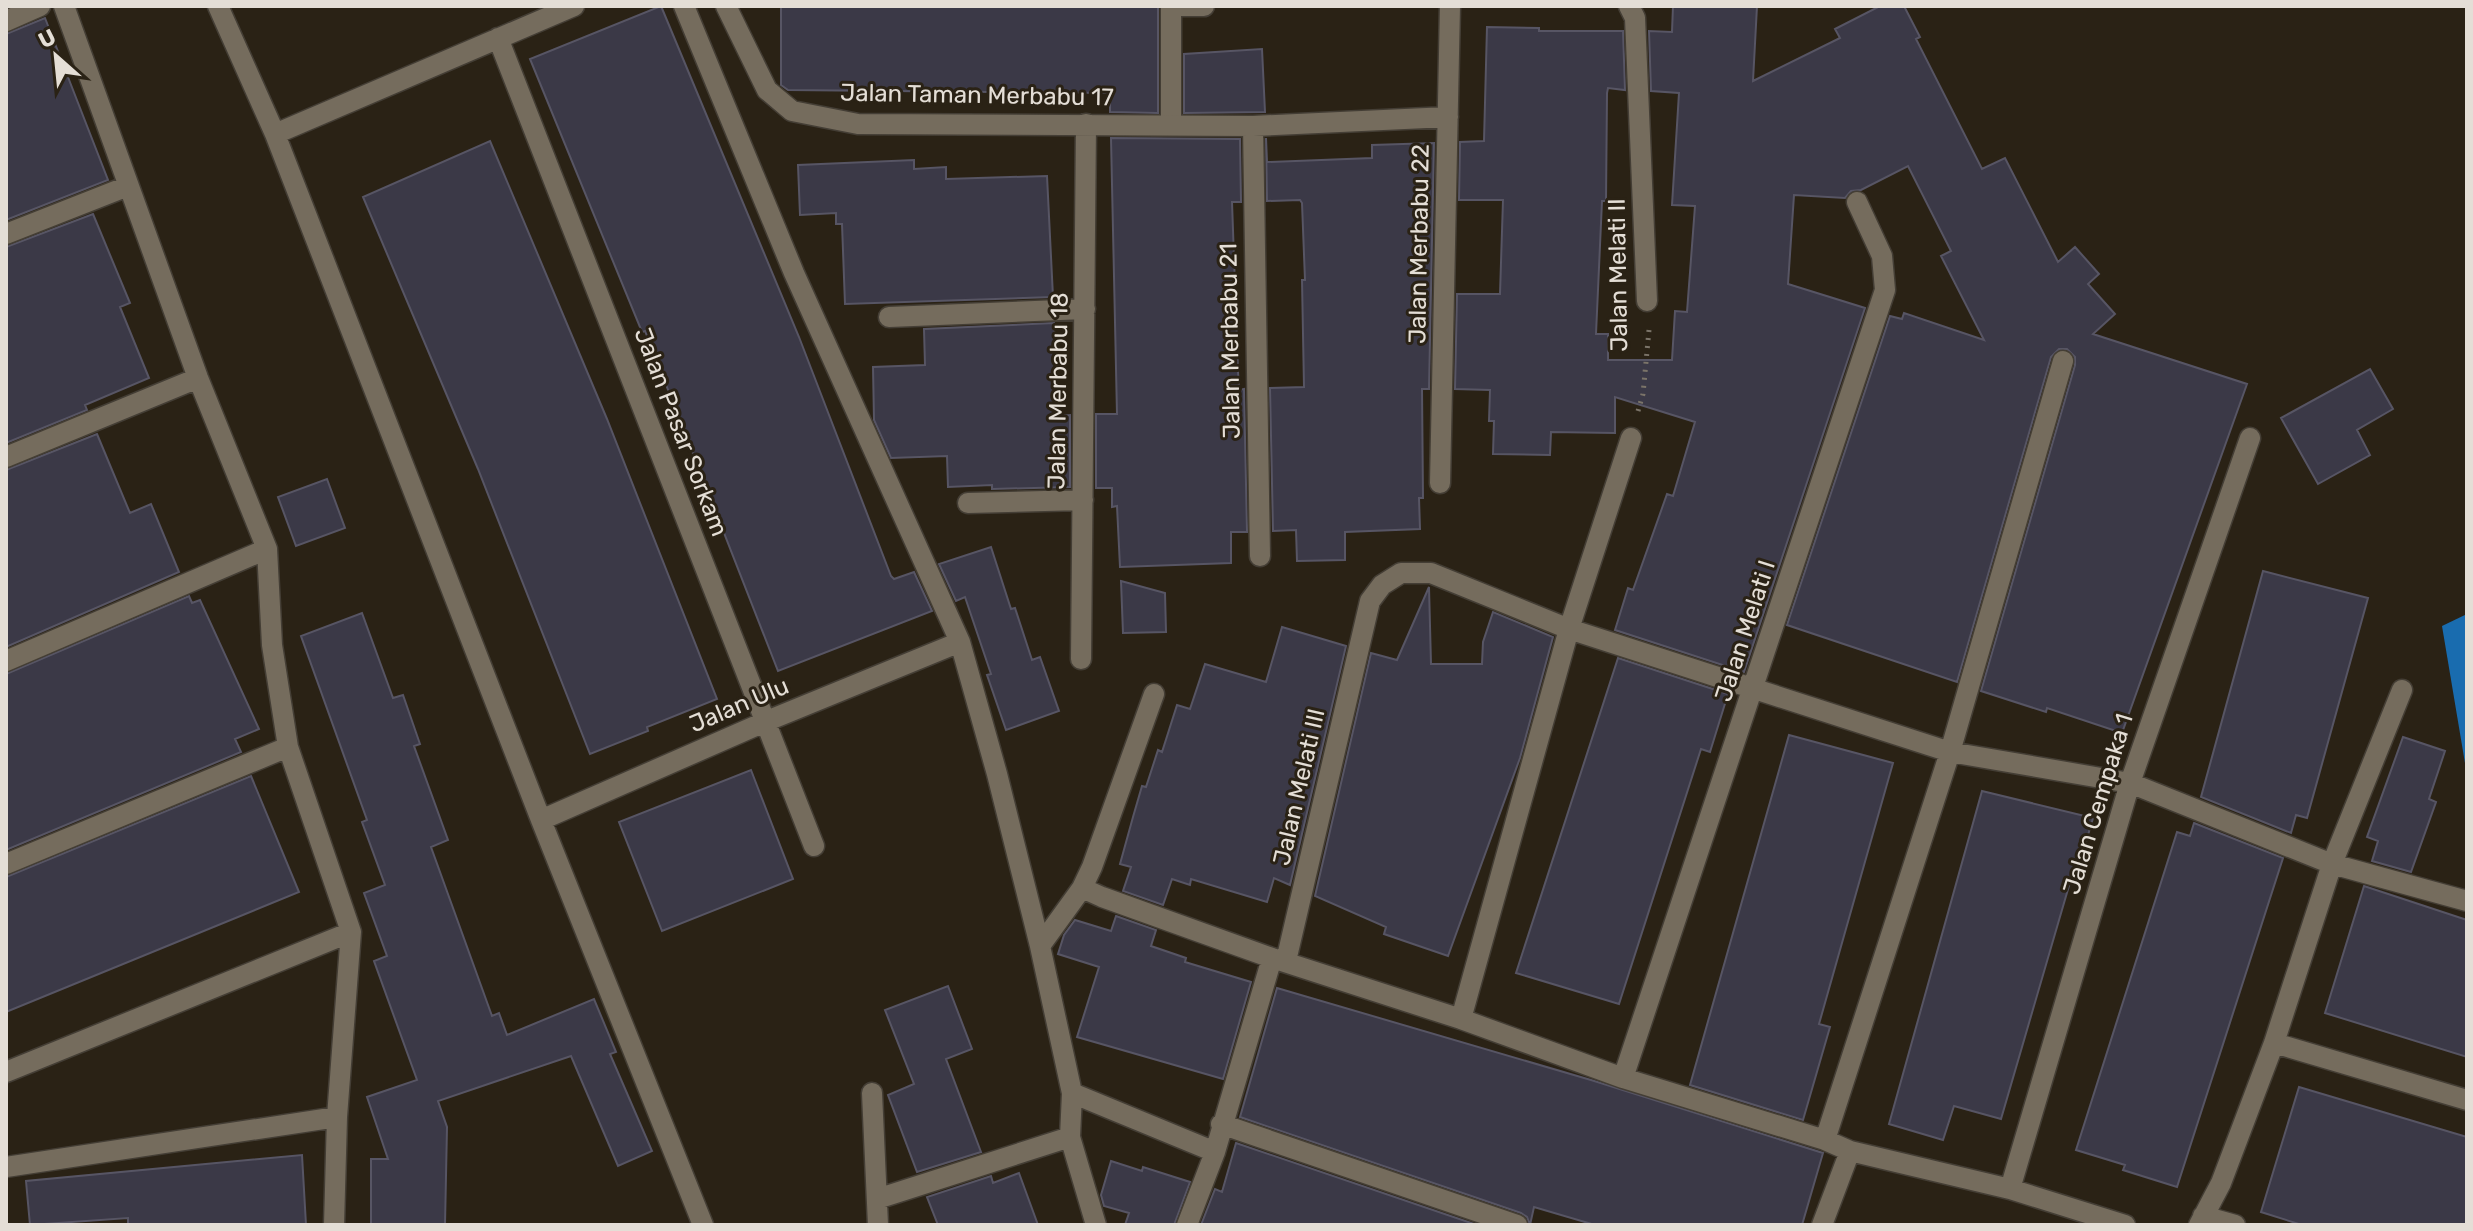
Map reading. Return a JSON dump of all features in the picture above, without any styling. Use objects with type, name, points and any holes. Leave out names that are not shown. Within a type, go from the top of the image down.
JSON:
[{"type":"street","points":[[6,21],[40,6]]},
{"type":"street","points":[[64,6],[198,378],[267,549],[272,645],[288,747],[351,932],[337,1117],[334,1225]]},
{"type":"street","points":[[218,6],[275,134],[541,820],[703,1225]]},
{"type":"street","points":[[275,134],[574,6]]},
{"type":"street","points":[[684,6],[794,273],[960,642],[1040,946],[1072,1093],[1070,1137],[1096,1225]]},
{"type":"street","points":[[1171,125],[1171,6],[1204,6]]},
{"type":"street","name":"Jalan Merbabu 22","points":[[1440,483],[1450,6]]},
{"type":"street","name":"Jalan Melati II","points":[[1629,6],[1635,18],[1647,301]]},
{"type":"street","name":"Jalan Taman Merbabu 17","points":[[730,15],[767,90],[792,111],[858,124],[1253,126],[1448,117]]},
{"type":"street","name":"Jalan Pasar Sorkam","points":[[498,38],[814,846]]},
{"type":"street","name":"Jalan Merbabu 18","points":[[1081,659],[1086,124]]},
{"type":"street","name":"Jalan Merbabu 21","points":[[1253,126],[1260,556]]},
{"type":"street","points":[[6,234],[128,186]]},
{"type":"street","name":"Jalan Melati I","points":[[1623,1078],[1885,290],[1882,256],[1857,202]]},
{"type":"street","points":[[889,317],[1085,309]]},
{"type":"street","points":[[1825,1140],[1950,752],[2063,361]]},
{"type":"street","points":[[6,457],[198,378]]},
{"type":"street","points":[[1461,1019],[1569,629],[1631,438]]},
{"type":"street","name":"Jalan Cempaka 1","points":[[2010,1189],[2130,783],[2250,438]]},
{"type":"street","points":[[968,503],[1083,500]]},
{"type":"street","points":[[6,661],[267,549]]},
{"type":"street","name":"Jalan Melati III","points":[[1187,1225],[1215,1152],[1221,1124],[1279,959],[1370,601],[1382,585],[1401,573],[1431,573],[1569,629],[1950,752],[2130,783],[2332,864],[2467,901]]},
{"type":"street","name":"Jalan Ulu","points":[[541,820],[767,721],[960,642]]},
{"type":"street","points":[[2235,1225],[2201,1220],[2221,1183],[2274,1043],[2332,864],[2402,690]]},
{"type":"street","points":[[1040,946],[1082,888],[1092,867],[1154,694]]},
{"type":"street","points":[[6,864],[288,747]]},
{"type":"street","points":[[1082,888],[1623,1078],[1825,1140],[1850,1151],[2010,1189],[2125,1225]]},
{"type":"street","points":[[6,1072],[351,932]]},
{"type":"street","points":[[2274,1043],[2467,1100]]},
{"type":"street","points":[[872,1093],[878,1225]]},
{"type":"street","points":[[1072,1093],[1215,1152]]},
{"type":"street","points":[[6,1167],[337,1117]]},
{"type":"street","points":[[1221,1124],[1517,1225]]},
{"type":"street","points":[[877,1199],[1070,1137]]},
{"type":"street","points":[[1822,1225],[1850,1151]]},
{"type":"path","name":"Jalan Melati II","points":[[1631,438],[1643,394],[1649,340],[1647,301]]},
{"type":"water","points":[[2467,614],[2467,775],[2442,626]]},
{"type":"building","points":[[661,6],[799,337],[891,576],[894,579],[914,572],[932,611],[778,671],[645,331],[642,332],[530,59]]},
{"type":"building","points":[[781,6],[1158,6],[1158,113],[1110,112],[1110,93],[788,90],[781,85]]},
{"type":"building","points":[[1673,6],[1757,6],[1753,81],[1840,38],[1835,29],[1880,6],[1904,6],[1920,37],[1916,39],[1982,169],[2005,158],[2058,262],[2075,247],[2099,274],[2088,284],[2115,314],[2093,334],[2247,384],[2122,733],[2047,708],[2046,712],[1981,691],[2075,365],[2075,357],[2067,349],[2059,349],[2051,357],[1957,682],[1787,625],[1890,316],[1902,319],[1904,313],[1984,340],[1941,256],[1951,251],[1908,166],[1861,190],[1851,191],[1845,198],[1794,195],[1788,284],[1865,308],[1744,672],[1615,630],[1628,588],[1633,590],[1667,494],[1673,496],[1695,422],[1615,397],[1615,433],[1551,432],[1550,455],[1493,454],[1494,421],[1489,421],[1490,390],[1455,389],[1457,294],[1500,294],[1503,200],[1459,200],[1460,142],[1484,141],[1487,27],[1539,28],[1539,31],[1623,31],[1625,90],[1608,88],[1607,93],[1606,201],[1602,201],[1596,334],[1608,334],[1608,360],[1672,360],[1675,311],[1687,312],[1695,206],[1672,205],[1679,93],[1651,91],[1649,31],[1672,32]]},
{"type":"building","points":[[45,18],[108,180],[6,220],[6,34]]},
{"type":"building","points":[[1262,49],[1265,112],[1184,113],[1184,54]]},
{"type":"building","points":[[1111,138],[1240,139],[1241,202],[1232,202],[1239,390],[1244,389],[1247,532],[1231,532],[1231,563],[1120,567],[1117,506],[1112,507],[1112,488],[1096,488],[1096,414],[1117,414]]},
{"type":"building","points":[[1266,138],[1267,162],[1372,158],[1372,145],[1434,143],[1429,389],[1422,389],[1423,498],[1419,498],[1420,529],[1345,532],[1345,560],[1297,561],[1296,530],[1273,531],[1270,388],[1304,387],[1302,280],[1305,280],[1302,203],[1300,200],[1267,201]]},
{"type":"building","points":[[490,141],[607,419],[717,699],[590,754],[478,469],[363,197]]},
{"type":"building","points":[[914,160],[914,169],[946,167],[946,179],[1047,176],[1053,297],[845,304],[842,224],[836,224],[836,213],[800,215],[798,165]]},
{"type":"building","points":[[93,214],[130,303],[120,307],[149,378],[85,405],[87,410],[6,443],[6,247]]},
{"type":"building","points":[[1054,323],[1058,416],[1070,415],[1070,487],[948,487],[947,456],[891,458],[874,420],[873,367],[925,365],[924,329]]},
{"type":"building","points":[[2370,369],[2393,409],[2357,430],[2370,455],[2318,484],[2281,418]]},
{"type":"building","points":[[97,434],[130,513],[151,504],[179,572],[6,647],[6,470]]},
{"type":"building","points":[[327,479],[345,528],[296,546],[278,497]]},
{"type":"building","points":[[991,547],[1032,660],[1040,657],[1059,711],[1006,730],[965,597],[956,601],[939,564]]},
{"type":"building","points":[[2263,571],[2368,598],[2307,818],[2296,815],[2291,833],[2201,797]]},
{"type":"building","points":[[1121,581],[1165,593],[1166,632],[1123,633]]},
{"type":"building","points":[[1429,587],[1431,664],[1482,664],[1483,642],[1493,612],[1553,637],[1520,758],[1448,956],[1384,934],[1386,927],[1315,896],[1371,653],[1397,660]]},
{"type":"building","points":[[189,596],[192,603],[200,600],[259,729],[235,739],[241,752],[6,850],[6,674]]},
{"type":"building","points":[[362,613],[393,698],[403,695],[420,744],[414,746],[448,840],[431,847],[492,1016],[499,1013],[507,1035],[594,999],[616,1052],[610,1054],[652,1151],[618,1166],[571,1056],[438,1101],[447,1127],[445,1225],[371,1225],[371,1159],[388,1159],[367,1097],[417,1080],[374,961],[387,956],[364,893],[385,885],[362,822],[367,820],[301,636]]},
{"type":"building","points":[[1282,627],[1346,646],[1290,885],[1274,878],[1267,902],[1191,879],[1190,885],[1172,879],[1163,905],[1123,891],[1131,867],[1120,864],[1142,786],[1146,787],[1158,750],[1162,752],[1177,705],[1190,709],[1205,664],[1266,682]]},
{"type":"building","points":[[1618,658],[1728,694],[1710,752],[1701,749],[1619,1004],[1516,973]]},
{"type":"building","points":[[1789,735],[1893,763],[1819,1024],[1830,1027],[1803,1120],[1690,1085]]},
{"type":"building","points":[[2403,737],[2445,751],[2429,799],[2436,802],[2411,872],[2372,861],[2378,841],[2367,837]]},
{"type":"building","points":[[751,770],[793,879],[662,931],[619,822]]},
{"type":"building","points":[[251,776],[299,892],[6,1012],[6,877]]},
{"type":"building","points":[[1982,791],[2093,818],[2082,856],[2078,855],[2001,1119],[1954,1106],[1943,1140],[1889,1124]]},
{"type":"building","points":[[2194,823],[2283,858],[2177,1187],[2123,1170],[2125,1165],[2076,1150],[2177,832],[2190,836]]},
{"type":"building","points":[[2364,886],[2467,920],[2467,1057],[2325,1013]]},
{"type":"building","points":[[1116,916],[1156,930],[1151,946],[1186,958],[1185,962],[1251,982],[1223,1079],[1077,1037],[1099,967],[1058,954],[1064,935],[1075,920],[1111,931]]},
{"type":"building","points":[[948,986],[972,1049],[946,1059],[981,1152],[917,1172],[888,1095],[914,1084],[885,1010]]},
{"type":"building","points":[[1277,988],[1591,1080],[1823,1153],[1802,1225],[1595,1225],[1534,1207],[1530,1225],[1521,1213],[1240,1117]]},
{"type":"building","points":[[2299,1087],[2467,1137],[2467,1225],[2302,1225],[2261,1212]]},
{"type":"building","points":[[1236,1143],[1477,1225],[1201,1225],[1215,1189],[1222,1192]]},
{"type":"building","points":[[302,1155],[306,1225],[128,1225],[128,1218],[30,1225],[26,1181]]},
{"type":"building","points":[[1111,1161],[1142,1171],[1143,1167],[1190,1182],[1174,1225],[1125,1225],[1129,1213],[1104,1206],[1101,1195]]},
{"type":"building","points":[[1019,1173],[1038,1225],[938,1225],[927,1197],[991,1176],[993,1183]]}]
